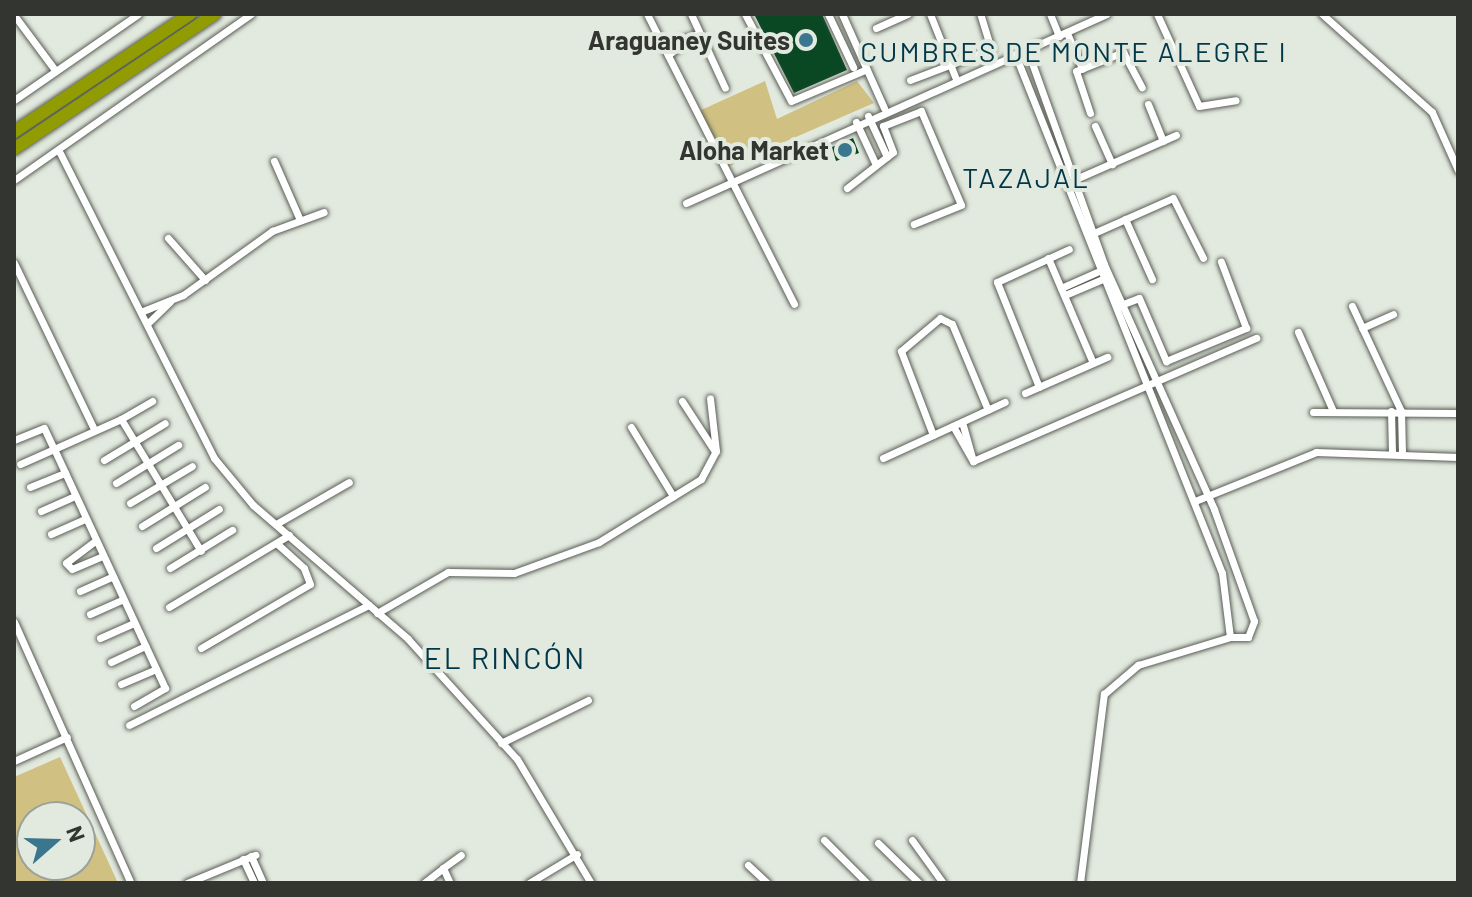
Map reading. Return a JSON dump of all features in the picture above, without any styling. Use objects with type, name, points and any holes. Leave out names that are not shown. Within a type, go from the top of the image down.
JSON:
[{"type":"highway","points":[[14,132],[190,14]]},
{"type":"highway","points":[[14,149],[215,14]]},
{"type":"street","points":[[14,100],[138,14]]},
{"type":"street","points":[[14,180],[60,153],[251,14]]},
{"type":"street","points":[[647,14],[728,183],[794,304]]},
{"type":"street","points":[[691,14],[725,88]]},
{"type":"street","points":[[745,14],[791,101],[867,69]]},
{"type":"street","points":[[828,14],[853,67]]},
{"type":"street","points":[[842,14],[884,108]]},
{"type":"street","points":[[876,28],[908,14]]},
{"type":"street","points":[[930,14],[956,79]]},
{"type":"street","points":[[910,80],[991,49],[980,14]]},
{"type":"street","points":[[1050,14],[1082,69]]},
{"type":"street","points":[[686,203],[884,108],[1107,14]]},
{"type":"street","points":[[1157,14],[1199,106],[1236,100]]},
{"type":"street","points":[[1322,14],[1432,112],[1458,170]]},
{"type":"street","points":[[14,15],[55,70]]},
{"type":"street","points":[[668,55],[700,33]]},
{"type":"street","points":[[663,46],[687,40]]},
{"type":"street","points":[[1027,49],[1078,178],[1121,304],[1209,496],[1254,621],[1248,637],[1230,637],[1138,665],[1107,690],[1097,714],[1080,883]]},
{"type":"street","points":[[1090,113],[1074,73],[1082,69],[1123,52],[1142,87]]},
{"type":"street","points":[[1015,54],[1099,276],[1195,501],[1222,573],[1230,637]]},
{"type":"street","points":[[1148,104],[1163,141]]},
{"type":"street","points":[[847,188],[875,163],[893,152],[883,126],[921,111],[961,205],[914,224]]},
{"type":"street","points":[[868,116],[887,157]]},
{"type":"street","points":[[856,122],[875,163]]},
{"type":"street","points":[[1095,126],[1112,164]]},
{"type":"street","points":[[1078,178],[1176,135]]},
{"type":"street","points":[[60,153],[149,322],[214,458],[276,524],[369,605],[501,743],[577,854],[591,883]]},
{"type":"street","points":[[274,161],[300,220]]},
{"type":"street","points":[[1086,237],[1173,198],[1203,258]]},
{"type":"street","points":[[149,322],[170,302],[257,240],[324,212]]},
{"type":"street","points":[[1125,219],[1152,279]]},
{"type":"street","points":[[168,238],[205,280]]},
{"type":"street","points":[[1039,387],[997,282],[1069,249]]},
{"type":"street","points":[[1048,258],[1093,363]]},
{"type":"street","points":[[1113,308],[1139,298],[1166,361],[1246,328],[1221,262]]},
{"type":"street","points":[[14,263],[94,429]]},
{"type":"street","points":[[1063,291],[1099,276]]},
{"type":"street","points":[[143,311],[170,302]]},
{"type":"street","points":[[1352,306],[1401,411],[1402,453]]},
{"type":"street","points":[[1362,328],[1393,314]]},
{"type":"street","points":[[933,435],[901,351],[940,318],[952,324],[988,410]]},
{"type":"street","points":[[1298,332],[1333,411]]},
{"type":"street","points":[[973,461],[1256,338]]},
{"type":"street","points":[[1025,393],[1107,357]]},
{"type":"street","points":[[377,613],[448,572],[514,573],[599,542],[673,496],[707,473],[716,451],[710,398]]},
{"type":"street","points":[[20,464],[121,419],[152,401]]},
{"type":"street","points":[[682,401],[716,451]]},
{"type":"street","points":[[883,458],[1005,402]]},
{"type":"street","points":[[1391,411],[1392,453]]},
{"type":"street","points":[[1313,412],[1457,413]]},
{"type":"street","points":[[121,419],[201,551]]},
{"type":"street","points":[[962,422],[973,461]]},
{"type":"street","points":[[104,460],[165,423]]},
{"type":"street","points":[[953,426],[973,461]]},
{"type":"street","points":[[631,427],[673,496]]},
{"type":"street","points":[[14,440],[44,428],[166,691],[134,706]]},
{"type":"street","points":[[116,483],[178,445]]},
{"type":"street","points":[[1195,501],[1316,452],[1458,457]]},
{"type":"street","points":[[130,503],[192,466]]},
{"type":"street","points":[[30,487],[65,473]]},
{"type":"street","points":[[276,524],[349,482]]},
{"type":"street","points":[[142,526],[205,487]]},
{"type":"street","points":[[41,511],[75,496]]},
{"type":"street","points":[[156,548],[219,509]]},
{"type":"street","points":[[51,534],[85,519]]},
{"type":"street","points":[[170,568],[232,530]]},
{"type":"street","points":[[169,607],[289,535]]},
{"type":"street","points":[[95,541],[66,563],[72,569],[102,556]]},
{"type":"street","points":[[201,648],[310,584],[304,568],[277,544]]},
{"type":"street","points":[[80,591],[112,577]]},
{"type":"street","points":[[90,614],[123,599]]},
{"type":"street","points":[[129,725],[369,605]]},
{"type":"street","points":[[14,622],[131,883]]},
{"type":"street","points":[[100,638],[134,623]]},
{"type":"street","points":[[111,662],[145,646]]},
{"type":"street","points":[[121,684],[156,669]]},
{"type":"street","points":[[501,743],[588,700]]},
{"type":"street","points":[[14,761],[67,737]]},
{"type":"street","points":[[824,840],[867,883]]},
{"type":"street","points":[[912,840],[943,883]]},
{"type":"street","points":[[878,843],[919,883]]},
{"type":"street","points":[[529,883],[577,854]]},
{"type":"street","points":[[424,883],[461,855]]},
{"type":"street","points":[[187,883],[249,857],[259,883]]},
{"type":"street","points":[[748,865],[767,883]]},
{"type":"street","points":[[443,868],[450,883]]},
{"type":"shaded area","points":[[765,81],[777,119],[857,81],[874,103],[725,168],[699,111]]},
{"type":"shaded area","points":[[60,757],[80,801],[16,801],[16,881],[96,881],[96,835],[118,883],[14,883],[14,777]]},
{"type":"building","name":"Araguaney Suites","points":[[754,14],[822,14],[847,70],[794,93]]},
{"type":"building","name":"Aloha Market","points":[[853,138],[859,153],[836,161],[832,147]]},
{"type":"place","name":"Araguaney Suites","points":[[806,40]]},
{"type":"place","name":"Aloha Market","points":[[845,150]]},
{"type":"district","name":"CUMBRES DE MONTE ALEGRE I","points":[[1074,51]]},
{"type":"district","name":"TAZAJAL","points":[[1026,177]]},
{"type":"district","name":"EL RINCÓN","points":[[505,657]]}]
